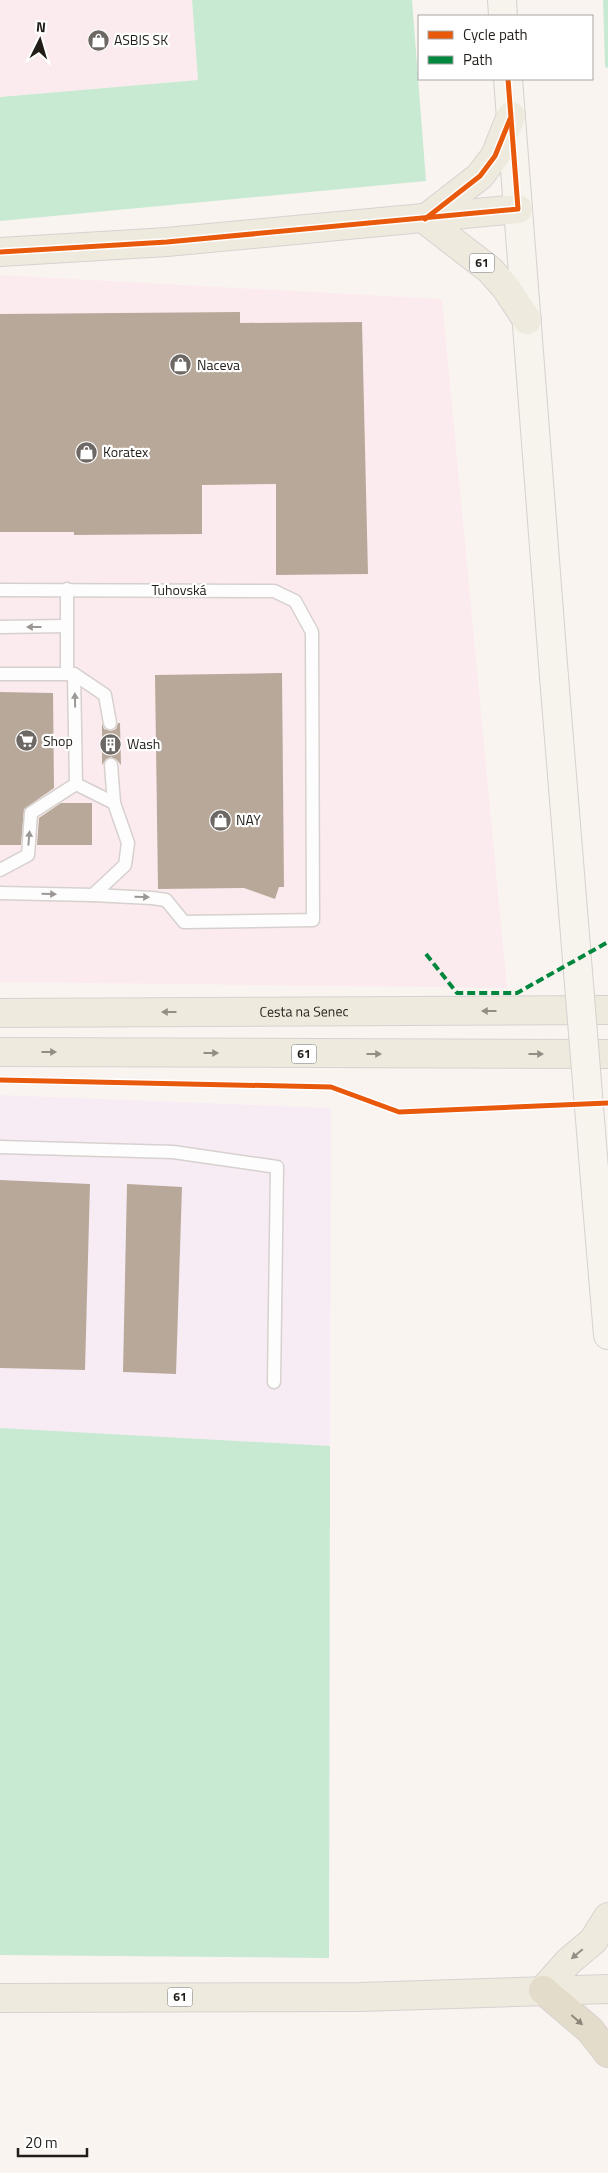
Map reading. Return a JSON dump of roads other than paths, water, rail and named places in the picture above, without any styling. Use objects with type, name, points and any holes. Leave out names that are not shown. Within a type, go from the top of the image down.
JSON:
[{"type":"highway","points":[[543,1990],[590,2030],[608,2053]]},
{"type":"main road","points":[[502,0],[503,15]]},
{"type":"main road","points":[[508,80],[554,677],[608,1336]]},
{"type":"main road","points":[[424,219],[480,176],[495,156],[511,116]]},
{"type":"main road","points":[[0,252],[167,242],[518,209]]},
{"type":"main road","name":"61","points":[[424,219],[486,266],[506,288],[527,320]]},
{"type":"main road","name":"Cesta na Senec","points":[[1,1013],[608,1010]]},
{"type":"main road","name":"61","points":[[0,1052],[608,1054]]},
{"type":"main road","points":[[543,1990],[569,1961],[593,1941],[608,1917]]},
{"type":"main road","name":"61","points":[[0,1998],[361,1997],[608,1989]]},
{"type":"lane","points":[[67,589],[67,626],[76,784]]},
{"type":"lane","name":"Tuhovská","points":[[0,590],[274,591],[295,601],[312,632],[313,920],[184,922],[166,900],[93,895]]},
{"type":"lane","points":[[0,627],[67,626]]},
{"type":"lane","points":[[0,674],[70,674],[106,694],[110,724]]},
{"type":"lane","points":[[0,893],[93,895],[125,865],[128,843],[114,803],[111,765]]},
{"type":"lane","points":[[76,784],[114,803]]},
{"type":"lane","points":[[0,870],[28,856],[32,813],[76,784]]},
{"type":"lane","points":[[0,1147],[173,1152],[277,1167],[274,1382]]},
{"type":"place","name":"ASBIS SK","points":[[98,40]]},
{"type":"place","name":"Naceva","points":[[181,365]]},
{"type":"place","name":"Koratex","points":[[87,452]]},
{"type":"place","name":"Shop","points":[[27,741]]},
{"type":"place","name":"Wash","points":[[111,744]]},
{"type":"place","name":"NAY","points":[[220,820]]}]
